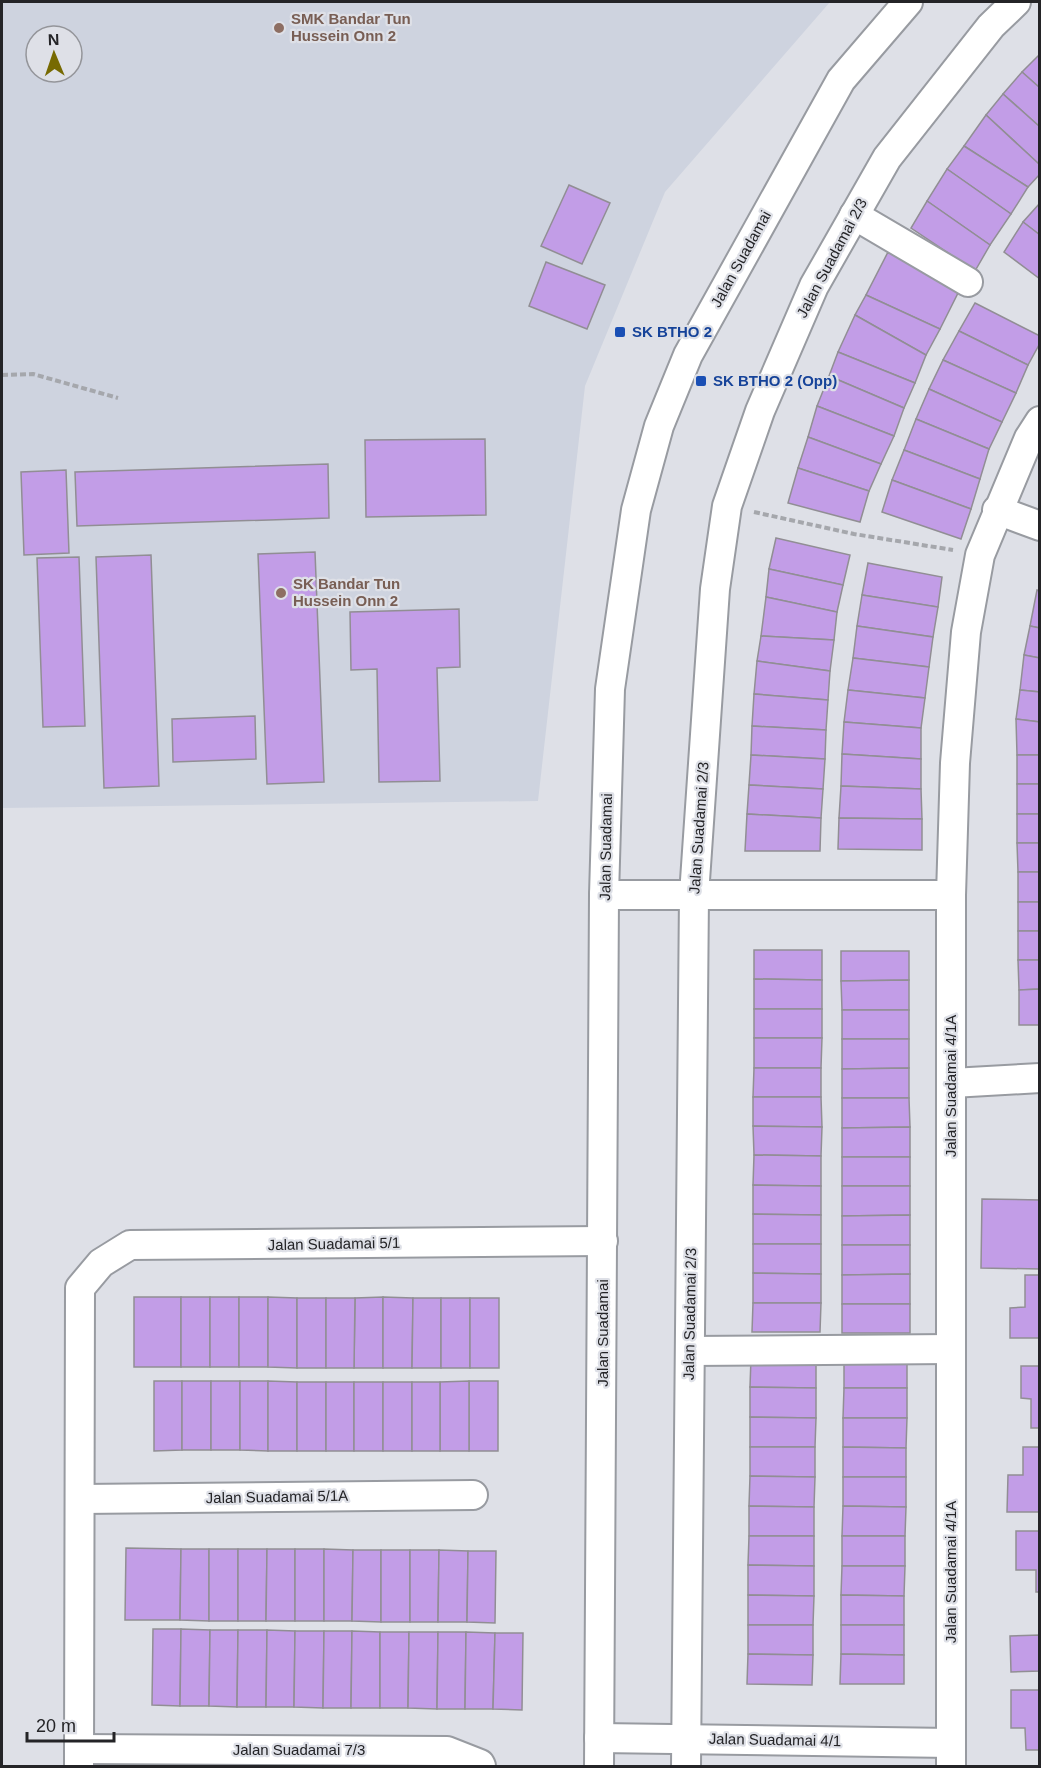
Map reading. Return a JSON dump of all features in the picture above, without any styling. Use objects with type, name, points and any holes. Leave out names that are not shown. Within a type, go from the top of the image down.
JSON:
[{"type":"street","name":"Jalan Suadamai","points":[[599,1767],[604,895],[610,689],[636,510],[659,426],[688,355],[841,80],[908,2]]},
{"type":"street","name":"Jalan Suadamai 2/3","points":[[686,1753],[694,895],[715,589],[727,506],[760,411],[814,286],[854,215],[887,158],[991,26],[1016,2]]},
{"type":"street","points":[[854,215],[968,282]]},
{"type":"street","name":"Jalan Suadamai 4/1A","points":[[951,1755],[951,895],[955,763],[966,632],[980,555],[1029,438],[1040,421]]},
{"type":"street","points":[[997,510],[1040,526]]},
{"type":"street","points":[[604,895],[951,895]]},
{"type":"street","points":[[952,1083],[1040,1078]]},
{"type":"street","name":"Jalan Suadamai 5/1","points":[[81,1499],[80,1288],[101,1263],[130,1245],[603,1241]]},
{"type":"street","points":[[690,1351],[951,1349]]},
{"type":"street","name":"Jalan Suadamai 5/1A","points":[[81,1499],[473,1495]]},
{"type":"street","points":[[79,1758],[81,1499]]},
{"type":"street","name":"Jalan Suadamai 4/1","points":[[599,1738],[686,1753],[951,1755]]},
{"type":"street","name":"Jalan Suadamai 7/3","points":[[79,1758],[447,1751],[480,1764],[481,1767]]},
{"type":"path","points":[[2,375],[33,374],[118,398]]},
{"type":"path","points":[[727,506],[854,534],[980,555]]},
{"type":"shaded area","name":"SK Bandar Tun Hussein Onn 2","points":[[2,2],[830,2],[665,192],[585,386],[538,801],[2,808]]},
{"type":"building","points":[[1040,54],[1040,88],[1022,72]]},
{"type":"building","points":[[1022,72],[1040,88],[1040,127],[1003,94]]},
{"type":"building","points":[[1003,94],[1040,127],[1040,165],[986,115]]},
{"type":"building","points":[[986,115],[1040,165],[1040,174],[1028,187],[964,146]]},
{"type":"building","points":[[964,146],[1028,187],[1011,214],[947,169]]},
{"type":"building","points":[[947,169],[1011,214],[990,245],[927,201]]},
{"type":"building","points":[[569,185],[610,203],[582,264],[541,246]]},
{"type":"building","points":[[927,201],[990,245],[975,271],[911,228]]},
{"type":"building","points":[[1040,203],[1040,235],[1023,222]]},
{"type":"building","points":[[1023,222],[1040,235],[1040,279],[1004,252]]},
{"type":"building","points":[[888,252],[960,289],[940,329],[866,295]]},
{"type":"building","points":[[546,262],[605,285],[587,329],[529,306]]},
{"type":"building","points":[[866,295],[940,329],[926,355],[855,315]]},
{"type":"building","points":[[975,303],[1040,336],[1040,343],[1028,365],[959,331]]},
{"type":"building","points":[[855,315],[926,355],[915,383],[838,352]]},
{"type":"building","points":[[959,331],[1028,365],[1016,393],[943,360]]},
{"type":"building","points":[[838,352],[915,383],[904,408],[829,376]]},
{"type":"building","points":[[943,360],[1016,393],[1002,422],[929,389]]},
{"type":"building","points":[[829,376],[904,408],[894,436],[817,406]]},
{"type":"building","points":[[929,389],[1002,422],[989,449],[916,419]]},
{"type":"building","points":[[817,406],[894,436],[881,464],[808,437]]},
{"type":"building","points":[[916,419],[989,449],[980,479],[904,450]]},
{"type":"building","points":[[808,437],[881,464],[869,491],[798,468]]},
{"type":"building","points":[[485,439],[486,515],[366,517],[365,440]]},
{"type":"building","points":[[904,450],[980,479],[971,509],[892,480]]},
{"type":"building","points":[[328,464],[329,518],[77,526],[75,472]]},
{"type":"building","points":[[798,468],[869,491],[860,522],[788,503]]},
{"type":"building","points":[[66,470],[69,553],[24,555],[21,472]]},
{"type":"building","points":[[892,480],[971,509],[961,539],[882,512]]},
{"type":"building","points":[[776,538],[850,555],[843,585],[769,569]]},
{"type":"building","points":[[315,552],[324,782],[267,784],[258,554]]},
{"type":"building","points":[[151,555],[159,786],[104,788],[96,557]]},
{"type":"building","points":[[79,557],[85,726],[43,727],[37,558]]},
{"type":"building","points":[[868,563],[942,577],[938,607],[862,595]]},
{"type":"building","points":[[769,569],[843,585],[837,612],[766,597]]},
{"type":"building","points":[[1037,590],[1040,591],[1040,628],[1030,626]]},
{"type":"building","points":[[862,595],[938,607],[933,637],[857,626]]},
{"type":"building","points":[[766,597],[837,612],[834,640],[761,636]]},
{"type":"building","points":[[459,609],[460,667],[437,668],[440,781],[379,782],[377,669],[351,670],[350,612]]},
{"type":"building","points":[[857,626],[933,637],[929,667],[853,658]]},
{"type":"building","points":[[1030,626],[1040,628],[1040,658],[1024,655]]},
{"type":"building","points":[[761,636],[834,640],[830,671],[757,661]]},
{"type":"building","points":[[1024,655],[1040,658],[1040,692],[1020,690]]},
{"type":"building","points":[[853,658],[929,667],[925,698],[848,690]]},
{"type":"building","points":[[757,661],[830,671],[828,700],[754,694]]},
{"type":"building","points":[[848,690],[925,698],[921,728],[844,722]]},
{"type":"building","points":[[1020,690],[1040,692],[1040,722],[1016,719]]},
{"type":"building","points":[[754,694],[828,700],[826,730],[752,726]]},
{"type":"building","points":[[255,716],[256,759],[173,762],[172,719]]},
{"type":"building","points":[[1016,719],[1040,722],[1040,755],[1017,755]]},
{"type":"building","points":[[844,722],[921,728],[921,759],[842,754]]},
{"type":"building","points":[[752,726],[826,730],[825,759],[751,755]]},
{"type":"building","points":[[842,754],[921,759],[921,789],[841,786]]},
{"type":"building","points":[[751,755],[825,759],[823,789],[749,785]]},
{"type":"building","points":[[1017,755],[1040,755],[1040,784],[1017,784]]},
{"type":"building","points":[[1017,784],[1040,784],[1040,814],[1017,814]]},
{"type":"building","points":[[749,785],[823,789],[821,818],[747,814]]},
{"type":"building","points":[[841,786],[921,789],[922,819],[839,818]]},
{"type":"building","points":[[747,814],[821,818],[820,851],[745,851]]},
{"type":"building","points":[[1017,814],[1040,814],[1040,843],[1017,843]]},
{"type":"building","points":[[839,818],[922,819],[922,850],[838,849]]},
{"type":"building","points":[[1017,843],[1040,843],[1040,872],[1018,872]]},
{"type":"building","points":[[1018,872],[1040,872],[1040,902],[1018,902]]},
{"type":"building","points":[[1018,902],[1040,902],[1040,931],[1018,931]]},
{"type":"building","points":[[1018,931],[1040,931],[1040,960],[1018,960]]},
{"type":"building","points":[[754,950],[822,950],[822,980],[754,979]]},
{"type":"building","points":[[841,951],[909,951],[909,980],[841,981]]},
{"type":"building","points":[[1018,960],[1040,960],[1040,989],[1019,990]]},
{"type":"building","points":[[754,979],[822,980],[822,1009],[754,1009]]},
{"type":"building","points":[[909,980],[909,1010],[842,1010],[841,981]]},
{"type":"building","points":[[1040,989],[1040,1025],[1019,1025],[1019,990]]},
{"type":"building","points":[[754,1009],[822,1009],[822,1038],[754,1038]]},
{"type":"building","points":[[842,1010],[909,1010],[909,1039],[842,1039]]},
{"type":"building","points":[[754,1038],[822,1038],[821,1068],[754,1068]]},
{"type":"building","points":[[842,1039],[909,1039],[909,1068],[842,1069]]},
{"type":"building","points":[[754,1068],[821,1068],[821,1097],[753,1097]]},
{"type":"building","points":[[909,1068],[909,1098],[842,1098],[842,1069]]},
{"type":"building","points":[[753,1097],[821,1097],[822,1127],[753,1126]]},
{"type":"building","points":[[842,1098],[909,1098],[910,1127],[842,1128]]},
{"type":"building","points":[[753,1126],[822,1127],[821,1156],[754,1155]]},
{"type":"building","points":[[910,1127],[910,1157],[842,1157],[842,1128]]},
{"type":"building","points":[[754,1155],[821,1156],[821,1186],[753,1185]]},
{"type":"building","points":[[842,1157],[910,1157],[910,1186],[842,1186]]},
{"type":"building","points":[[753,1185],[821,1186],[821,1215],[753,1214]]},
{"type":"building","points":[[842,1186],[910,1186],[910,1215],[842,1216]]},
{"type":"building","points":[[982,1199],[1040,1200],[1040,1269],[981,1268]]},
{"type":"building","points":[[753,1214],[821,1215],[821,1244],[753,1244]]},
{"type":"building","points":[[910,1215],[910,1245],[842,1245],[842,1216]]},
{"type":"building","points":[[753,1244],[821,1244],[821,1274],[753,1273]]},
{"type":"building","points":[[842,1245],[910,1245],[910,1274],[842,1275]]},
{"type":"building","points":[[753,1273],[821,1274],[821,1303],[753,1303]]},
{"type":"building","points":[[910,1274],[910,1304],[842,1304],[842,1275]]},
{"type":"building","points":[[1025,1275],[1040,1275],[1040,1338],[1010,1338],[1010,1308],[1025,1307]]},
{"type":"building","points":[[134,1297],[181,1297],[181,1367],[134,1367]]},
{"type":"building","points":[[181,1297],[210,1297],[210,1367],[181,1367]]},
{"type":"building","points":[[210,1297],[239,1297],[239,1367],[210,1367]]},
{"type":"building","points":[[239,1297],[268,1297],[268,1367],[239,1367]]},
{"type":"building","points":[[268,1297],[297,1298],[297,1368],[268,1367]]},
{"type":"building","points":[[383,1297],[383,1368],[354,1368],[355,1298]]},
{"type":"building","points":[[383,1297],[413,1298],[412,1368],[383,1368]]},
{"type":"building","points":[[297,1298],[326,1298],[326,1368],[297,1368]]},
{"type":"building","points":[[326,1298],[355,1298],[354,1368],[326,1368]]},
{"type":"building","points":[[413,1298],[441,1298],[441,1368],[412,1368]]},
{"type":"building","points":[[441,1298],[470,1298],[470,1368],[441,1368]]},
{"type":"building","points":[[470,1298],[499,1298],[499,1368],[470,1368]]},
{"type":"building","points":[[753,1303],[821,1303],[820,1332],[752,1332]]},
{"type":"building","points":[[842,1304],[910,1304],[910,1333],[842,1333]]},
{"type":"building","points":[[751,1358],[816,1358],[816,1388],[750,1387]]},
{"type":"building","points":[[844,1358],[907,1359],[907,1388],[844,1388]]},
{"type":"building","points":[[1021,1366],[1040,1366],[1040,1428],[1031,1428],[1031,1399],[1021,1398]]},
{"type":"building","points":[[154,1381],[182,1381],[182,1450],[154,1451]]},
{"type":"building","points":[[182,1381],[211,1381],[211,1450],[182,1450]]},
{"type":"building","points":[[211,1381],[240,1381],[240,1450],[211,1450]]},
{"type":"building","points":[[240,1381],[268,1381],[268,1451],[240,1450]]},
{"type":"building","points":[[268,1381],[297,1382],[297,1451],[268,1451]]},
{"type":"building","points":[[469,1381],[498,1381],[498,1451],[469,1451]]},
{"type":"building","points":[[469,1381],[469,1451],[440,1451],[440,1382]]},
{"type":"building","points":[[297,1382],[326,1382],[326,1451],[297,1451]]},
{"type":"building","points":[[326,1382],[354,1382],[354,1451],[326,1451]]},
{"type":"building","points":[[354,1382],[383,1382],[383,1451],[354,1451]]},
{"type":"building","points":[[383,1382],[412,1382],[412,1451],[383,1451]]},
{"type":"building","points":[[412,1382],[440,1382],[440,1451],[412,1451]]},
{"type":"building","points":[[750,1387],[816,1388],[816,1418],[750,1417]]},
{"type":"building","points":[[844,1388],[907,1388],[907,1418],[843,1418]]},
{"type":"building","points":[[750,1417],[816,1418],[815,1447],[750,1447]]},
{"type":"building","points":[[843,1418],[907,1418],[906,1448],[843,1447]]},
{"type":"building","points":[[750,1447],[815,1447],[815,1477],[750,1476]]},
{"type":"building","points":[[843,1447],[906,1448],[906,1477],[843,1477]]},
{"type":"building","points":[[1023,1447],[1040,1447],[1040,1512],[1007,1512],[1008,1475],[1023,1475]]},
{"type":"building","points":[[750,1476],[815,1477],[814,1507],[749,1506]]},
{"type":"building","points":[[843,1477],[906,1477],[906,1507],[843,1506]]},
{"type":"building","points":[[749,1506],[814,1507],[814,1536],[749,1536]]},
{"type":"building","points":[[843,1506],[906,1507],[905,1536],[842,1536]]},
{"type":"building","points":[[1016,1531],[1040,1531],[1040,1592],[1036,1592],[1036,1570],[1016,1570]]},
{"type":"building","points":[[749,1536],[814,1536],[814,1566],[748,1565]]},
{"type":"building","points":[[842,1536],[905,1536],[905,1566],[842,1566]]},
{"type":"building","points":[[126,1548],[181,1549],[180,1620],[125,1620]]},
{"type":"building","points":[[181,1549],[209,1549],[209,1621],[180,1620]]},
{"type":"building","points":[[209,1549],[238,1549],[238,1621],[209,1621]]},
{"type":"building","points":[[238,1549],[267,1549],[266,1621],[238,1621]]},
{"type":"building","points":[[267,1549],[295,1549],[295,1621],[266,1621]]},
{"type":"building","points":[[295,1549],[324,1549],[324,1621],[295,1621]]},
{"type":"building","points":[[324,1549],[353,1550],[352,1621],[324,1621]]},
{"type":"building","points":[[353,1550],[381,1550],[381,1622],[352,1621]]},
{"type":"building","points":[[381,1550],[410,1550],[410,1622],[381,1622]]},
{"type":"building","points":[[410,1550],[439,1550],[438,1622],[410,1622]]},
{"type":"building","points":[[439,1550],[468,1551],[467,1622],[438,1622]]},
{"type":"building","points":[[468,1551],[496,1551],[495,1623],[467,1622]]},
{"type":"building","points":[[748,1565],[814,1566],[814,1596],[748,1595]]},
{"type":"building","points":[[842,1566],[905,1566],[904,1596],[841,1595]]},
{"type":"building","points":[[748,1595],[814,1596],[813,1625],[748,1625]]},
{"type":"building","points":[[841,1595],[904,1596],[904,1625],[841,1625]]},
{"type":"building","points":[[748,1625],[813,1625],[813,1655],[748,1654]]},
{"type":"building","points":[[841,1625],[904,1625],[904,1655],[841,1654]]},
{"type":"building","points":[[153,1629],[181,1629],[180,1706],[152,1705]]},
{"type":"building","points":[[181,1629],[210,1630],[209,1706],[180,1706]]},
{"type":"building","points":[[210,1630],[238,1630],[237,1707],[209,1706]]},
{"type":"building","points":[[238,1630],[267,1630],[266,1707],[237,1707]]},
{"type":"building","points":[[267,1630],[295,1631],[294,1707],[266,1707]]},
{"type":"building","points":[[295,1631],[324,1631],[323,1708],[294,1707]]},
{"type":"building","points":[[324,1631],[352,1631],[351,1708],[323,1708]]},
{"type":"building","points":[[352,1631],[380,1632],[380,1708],[351,1708]]},
{"type":"building","points":[[380,1632],[409,1632],[408,1708],[380,1708]]},
{"type":"building","points":[[409,1632],[438,1632],[437,1709],[408,1708]]},
{"type":"building","points":[[438,1632],[466,1632],[465,1709],[437,1709]]},
{"type":"building","points":[[466,1632],[495,1633],[493,1709],[465,1709]]},
{"type":"building","points":[[495,1633],[523,1633],[522,1710],[493,1709]]},
{"type":"building","points":[[1040,1635],[1040,1671],[1011,1672],[1010,1636]]},
{"type":"building","points":[[748,1654],[813,1655],[812,1685],[747,1684]]},
{"type":"building","points":[[841,1654],[904,1655],[904,1684],[840,1684]]},
{"type":"building","points":[[1011,1690],[1040,1690],[1040,1750],[1026,1750],[1025,1728],[1011,1728]]},
{"type":"place","name":"SMK Bandar Tun Hussein Onn 2","points":[[279,28]]},
{"type":"place","name":"SK BTHO 2","points":[[620,332]]},
{"type":"place","name":"SK BTHO 2 (Opp)","points":[[701,381]]},
{"type":"place","name":"SK Bandar Tun Hussein Onn 2","points":[[281,593]]}]
